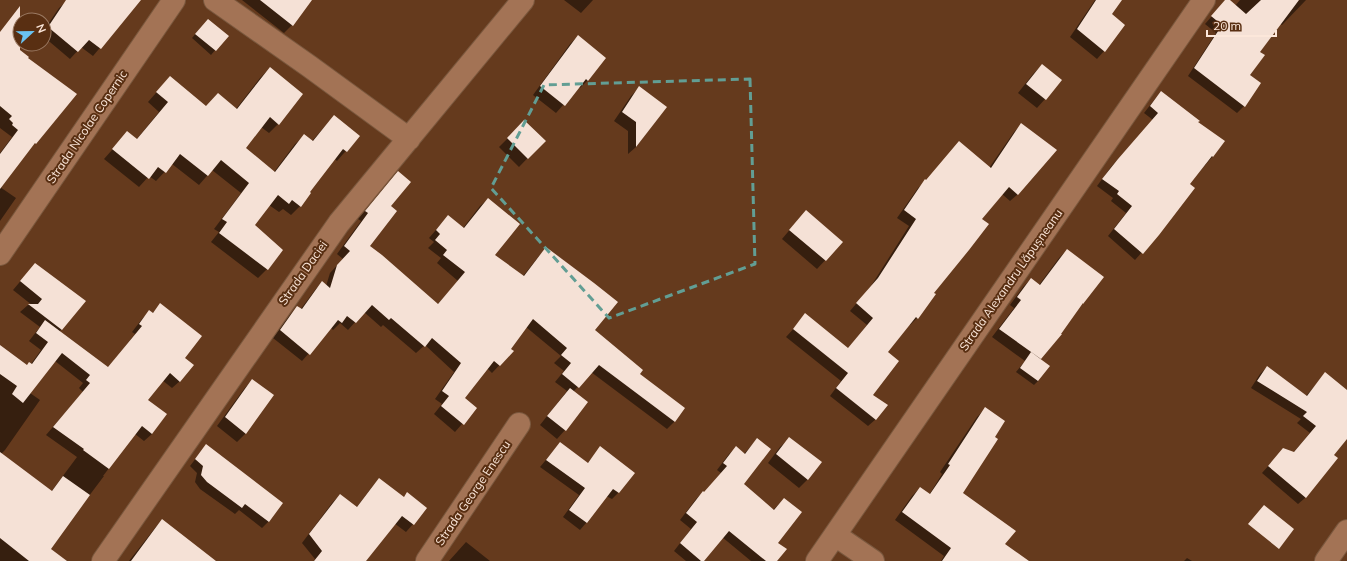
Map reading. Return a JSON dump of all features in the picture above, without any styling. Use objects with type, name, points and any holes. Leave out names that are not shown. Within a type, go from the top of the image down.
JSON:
[{"type":"street","name":"Strada Nicolae Copernic","points":[[0,254],[174,0]]},
{"type":"street","points":[[215,0],[409,139]]},
{"type":"street","name":"Strada Daciei","points":[[103,561],[339,222],[409,139],[522,0]]},
{"type":"street","name":"Strada Alexandru Lăpușneanu","points":[[817,561],[1204,0]]},
{"type":"street","name":"Strada George Enescu","points":[[427,561],[520,424]]},
{"type":"street","points":[[1326,561],[1347,531]]},
{"type":"street","points":[[835,535],[873,561]]},
{"type":"highlighted area","points":[[750,79],[755,264],[609,318],[491,188],[544,85]]},
{"type":"building","points":[[66,0],[141,0],[101,49],[89,40],[78,52],[52,30],[52,21]]},
{"type":"building","points":[[260,0],[312,0],[293,26]]},
{"type":"building","points":[[1096,0],[1122,0],[1112,14],[1125,25],[1105,52],[1077,29]]},
{"type":"building","points":[[1225,0],[1230,0],[1246,14],[1261,0],[1299,0],[1260,52],[1265,55],[1250,75],[1261,83],[1245,107],[1194,68],[1222,25],[1211,16]]},
{"type":"building","points":[[20,6],[20,12],[15,12]]},
{"type":"building","points":[[12,16],[12,52],[23,52],[29,57],[28,58],[77,94],[36,144],[35,143],[0,189],[0,154],[18,130],[12,125],[13,123],[9,119],[12,116],[0,106],[0,32]]},
{"type":"building","points":[[208,19],[229,36],[216,51],[195,34]]},
{"type":"building","points":[[578,35],[606,58],[588,81],[586,79],[565,106],[540,86]]},
{"type":"building","points":[[1042,64],[1062,80],[1046,100],[1026,84]]},
{"type":"building","points":[[270,67],[303,94],[279,125],[270,117],[246,148],[275,172],[304,134],[313,141],[334,115],[360,136],[347,152],[343,149],[310,192],[311,193],[301,207],[292,200],[289,204],[278,195],[255,225],[283,250],[268,270],[219,233],[227,222],[222,219],[249,183],[221,160],[208,176],[180,154],[166,173],[158,167],[149,179],[112,149],[127,131],[137,139],[168,102],[156,92],[170,76],[206,106],[218,93],[237,109]]},
{"type":"building","points":[[639,86],[667,107],[636,147],[636,122],[622,112]]},
{"type":"building","points":[[1161,91],[1200,121],[1198,122],[1225,141],[1190,184],[1195,188],[1143,254],[1114,229],[1132,206],[1117,194],[1119,191],[1102,179],[1158,113],[1150,106]]},
{"type":"building","points":[[524,120],[546,141],[528,159],[507,138]]},
{"type":"building","points":[[1021,123],[1057,150],[1018,195],[1009,187],[982,219],[989,224],[934,293],[936,294],[918,319],[916,317],[888,352],[899,361],[873,395],[888,405],[876,420],[836,388],[848,373],[793,329],[805,313],[848,348],[873,318],[856,303],[878,278],[916,219],[904,210],[925,179],[926,180],[959,141],[991,168]]},
{"type":"building","points":[[398,171],[411,182],[391,206],[397,211],[370,246],[438,304],[465,272],[443,255],[447,250],[435,240],[440,234],[436,230],[448,215],[464,228],[488,198],[520,224],[495,255],[524,276],[546,247],[618,302],[595,330],[643,370],[640,374],[685,408],[675,422],[599,365],[579,388],[562,374],[571,363],[561,355],[567,348],[533,319],[511,349],[514,351],[500,366],[494,361],[465,398],[477,408],[464,425],[441,406],[449,396],[442,391],[461,363],[432,338],[425,347],[391,318],[389,320],[372,305],[356,323],[347,316],[342,323],[338,320],[310,355],[280,330],[297,306],[302,309],[322,281],[330,288],[337,265],[350,251],[344,246],[368,213],[365,211]]},
{"type":"building","points":[[806,210],[843,242],[826,261],[789,230]]},
{"type":"building","points":[[1067,249],[1104,277],[1083,303],[1062,334],[1041,359],[999,329],[1021,300],[1017,297],[1031,278],[1040,285]]},
{"type":"building","points":[[35,263],[86,301],[62,330],[28,304],[38,304],[42,299],[20,281]]},
{"type":"building","points":[[160,303],[202,336],[185,358],[194,365],[180,382],[170,373],[148,400],[167,414],[152,434],[142,426],[109,469],[53,427],[90,383],[86,380],[90,375],[62,353],[23,403],[12,394],[17,386],[0,374],[0,345],[27,365],[29,362],[32,364],[48,342],[36,333],[45,320],[108,367],[142,326],[139,324],[149,310],[153,313]]},
{"type":"building","points":[[1031,352],[1050,366],[1038,381],[1020,368]]},
{"type":"building","points":[[1267,366],[1307,396],[1325,372],[1347,390],[1347,439],[1334,455],[1338,458],[1306,498],[1268,466],[1283,448],[1294,452],[1316,426],[1303,416],[1307,412],[1257,381]]},
{"type":"building","points":[[252,379],[274,395],[246,434],[225,417]]},
{"type":"building","points":[[570,388],[588,402],[566,431],[547,416]]},
{"type":"building","points":[[985,407],[1005,421],[995,437],[998,439],[963,493],[1016,531],[1005,544],[1029,561],[942,561],[951,548],[902,512],[920,487],[930,494],[950,465],[948,464]]},
{"type":"building","points":[[789,437],[822,462],[808,480],[776,454]]},
{"type":"building","points":[[757,438],[771,449],[744,484],[774,510],[784,498],[802,512],[778,543],[787,549],[777,561],[766,561],[729,531],[704,561],[701,561],[680,543],[697,522],[686,513],[703,491],[704,492],[727,466],[723,463],[736,446],[745,454]]},
{"type":"building","points":[[560,442],[588,463],[600,446],[635,473],[619,493],[613,489],[587,523],[569,510],[585,488],[546,460]]},
{"type":"building","points":[[206,444],[283,503],[269,522],[245,504],[242,508],[207,482],[201,475],[203,466],[195,459]]},
{"type":"building","points":[[0,452],[52,491],[63,476],[90,495],[51,549],[67,561],[29,561],[0,538]]},
{"type":"building","points":[[379,478],[404,497],[407,492],[427,508],[414,525],[402,516],[366,561],[314,561],[322,551],[309,534],[340,494],[357,507]]},
{"type":"building","points":[[1264,505],[1294,529],[1279,549],[1248,524]]},
{"type":"building","points":[[162,519],[216,561],[131,561]]}]
